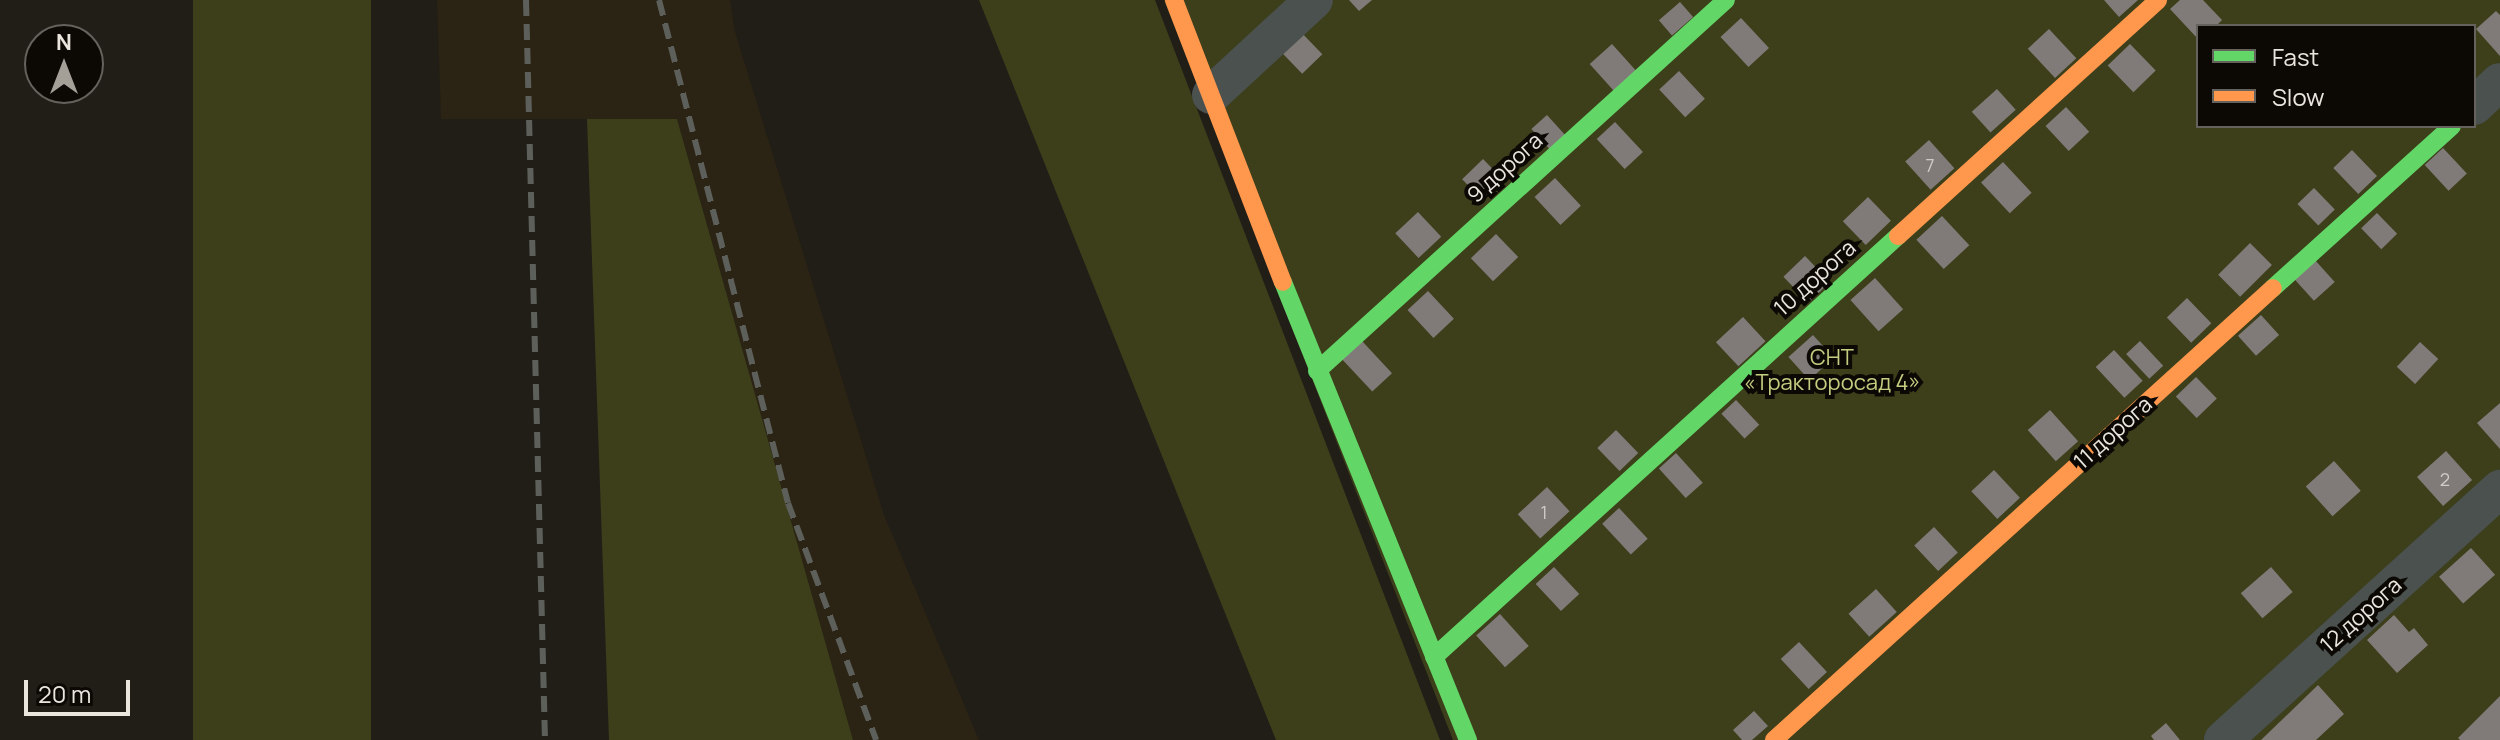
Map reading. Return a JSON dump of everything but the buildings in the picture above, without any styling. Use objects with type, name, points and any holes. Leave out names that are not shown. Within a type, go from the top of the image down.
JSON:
[{"type":"street","points":[[1174,0],[1317,371],[1468,740]]},
{"type":"street","points":[[1211,95],[1314,0]]},
{"type":"street","name":"9 дорога","points":[[1317,371],[1726,0]]},
{"type":"street","name":"10 дорога","points":[[1434,657],[2158,0]]},
{"type":"street","points":[[2476,104],[2500,82]]},
{"type":"street","name":"11 дорога","points":[[1774,740],[2450,128]]},
{"type":"street","name":"12 дорога","points":[[2223,740],[2500,489]]},
{"type":"shaded area","points":[[437,0],[730,0],[735,32],[884,515],[979,740],[853,740],[677,119],[441,119]]},
{"type":"green space","points":[[193,0],[371,0],[371,740],[193,740]]},
{"type":"green space","points":[[979,0],[1155,0],[1440,740],[1276,740]]},
{"type":"green space","name":"СНТ «Тракторосад 4»","points":[[1164,0],[2500,0],[2500,740],[1453,740]]},
{"type":"green space","points":[[587,119],[677,119],[853,740],[609,740]]},
{"type":"railway","points":[[526,0],[545,740]]},
{"type":"railway","points":[[659,0],[788,503],[876,740]]},
{"type":"traffic: fast","points":[[1317,371],[1726,0]]},
{"type":"traffic: fast","points":[[2273,288],[2450,128]]},
{"type":"traffic: fast","points":[[1434,657],[1898,236]]},
{"type":"traffic: fast","points":[[1283,282],[1468,740]]},
{"type":"traffic: slow","points":[[1174,0],[1283,282]]},
{"type":"traffic: slow","points":[[1898,236],[2158,0]]},
{"type":"traffic: slow","points":[[1774,740],[2273,288]]}]
